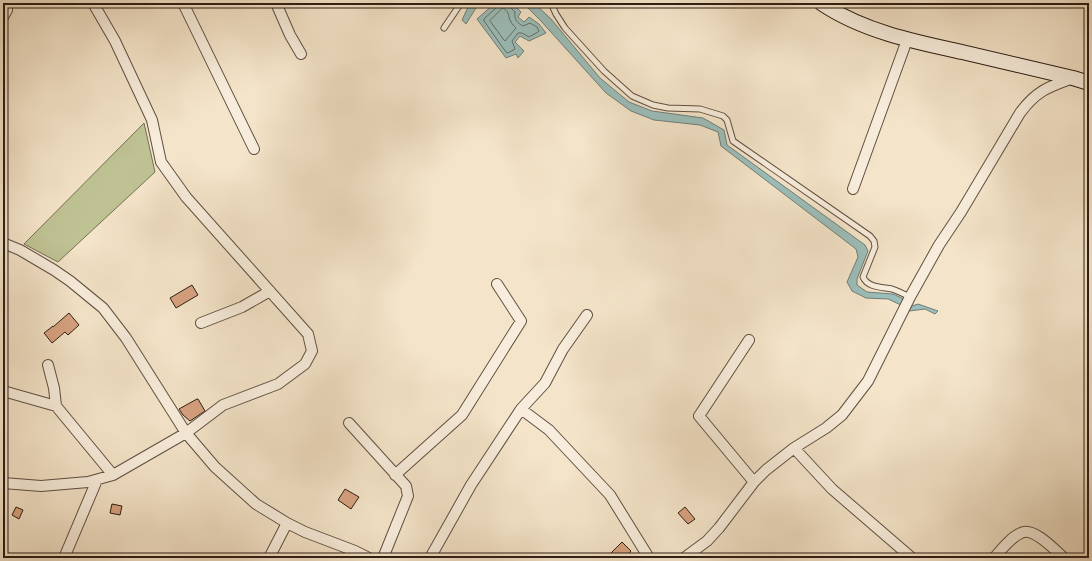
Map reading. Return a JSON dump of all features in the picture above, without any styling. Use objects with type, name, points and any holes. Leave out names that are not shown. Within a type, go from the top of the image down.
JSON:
[{"type":"main road","points":[[827,5],[862,24],[907,40],[1089,83]]},
{"type":"street","points":[[3,17],[7,10],[7,3]]},
{"type":"street","points":[[3,483],[41,486],[88,482],[113,475],[186,433],[224,405],[278,384],[305,364],[312,351],[308,334],[186,197],[161,162],[152,120],[116,41],[93,3]]},
{"type":"street","points":[[183,3],[254,149]]},
{"type":"street","points":[[276,3],[290,35],[301,54]]},
{"type":"street","points":[[853,189],[907,40]]},
{"type":"street","points":[[684,558],[707,541],[719,528],[754,482],[766,470],[794,448],[826,428],[842,415],[868,381],[910,297],[940,244],[961,212],[1020,113],[1029,101],[1039,92],[1073,78]]},
{"type":"street","points":[[4,247],[26,254],[54,270],[102,308],[126,338],[186,433],[215,467],[256,504],[305,532],[355,551],[369,558]]},
{"type":"street","points":[[395,475],[462,415],[521,321],[498,284]]},
{"type":"street","points":[[201,323],[242,307],[270,291]]},
{"type":"street","points":[[430,558],[472,485],[521,409],[545,383],[563,349],[587,315]]},
{"type":"street","points":[[749,340],[699,416],[754,482]]},
{"type":"street","points":[[48,365],[54,388],[56,406],[113,475]]},
{"type":"street","points":[[3,391],[56,406]]},
{"type":"street","points":[[521,409],[549,430],[610,495],[649,558]]},
{"type":"street","points":[[349,423],[406,486],[408,496],[383,558]]},
{"type":"street","points":[[794,448],[832,489],[912,558]]},
{"type":"street","points":[[64,558],[98,480]]},
{"type":"street","points":[[269,558],[287,523]]},
{"type":"street","points":[[994,558],[1014,537],[1022,532],[1030,532],[1044,540],[1064,558]]},
{"type":"lane","points":[[444,28],[461,3]]},
{"type":"lane","points":[[551,3],[565,28],[604,71],[632,96],[661,107],[700,109],[723,116],[728,120],[733,141],[870,236],[874,241],[875,247],[863,277],[865,281],[871,285],[892,290],[910,297]]},
{"type":"green space","points":[[144,123],[155,172],[58,262],[24,244]]},
{"type":"water","points":[[470,3],[479,3],[466,24],[462,20]]},
{"type":"water","points":[[495,3],[512,3],[521,12],[518,17],[524,22],[529,17],[539,24],[546,33],[529,41],[520,36],[515,42],[524,51],[518,58],[516,54],[506,58],[477,19]]},
{"type":"water","points":[[523,3],[534,3],[551,19],[600,78],[629,102],[652,111],[703,118],[724,130],[727,145],[865,245],[868,251],[857,279],[857,285],[867,292],[893,294],[904,299],[901,305],[888,299],[866,298],[852,291],[847,282],[858,257],[856,249],[721,146],[718,132],[700,125],[654,120],[631,111],[606,93]]},
{"type":"water","points":[[918,304],[938,311],[935,314],[925,309],[909,311],[912,306]]},
{"type":"building","points":[[192,285],[198,295],[176,308],[170,298]]},
{"type":"building","points":[[69,313],[79,325],[68,335],[65,332],[52,343],[44,333]]},
{"type":"building","points":[[197,399],[205,411],[190,421],[179,409]]},
{"type":"building","points":[[345,489],[359,497],[351,509],[338,500]]},
{"type":"building","points":[[112,504],[122,506],[120,515],[110,513]]},
{"type":"building","points":[[16,507],[23,510],[19,519],[12,515]]},
{"type":"building","points":[[685,507],[695,519],[688,524],[678,513]]},
{"type":"building","points":[[622,542],[631,551],[625,558],[606,558]]}]
